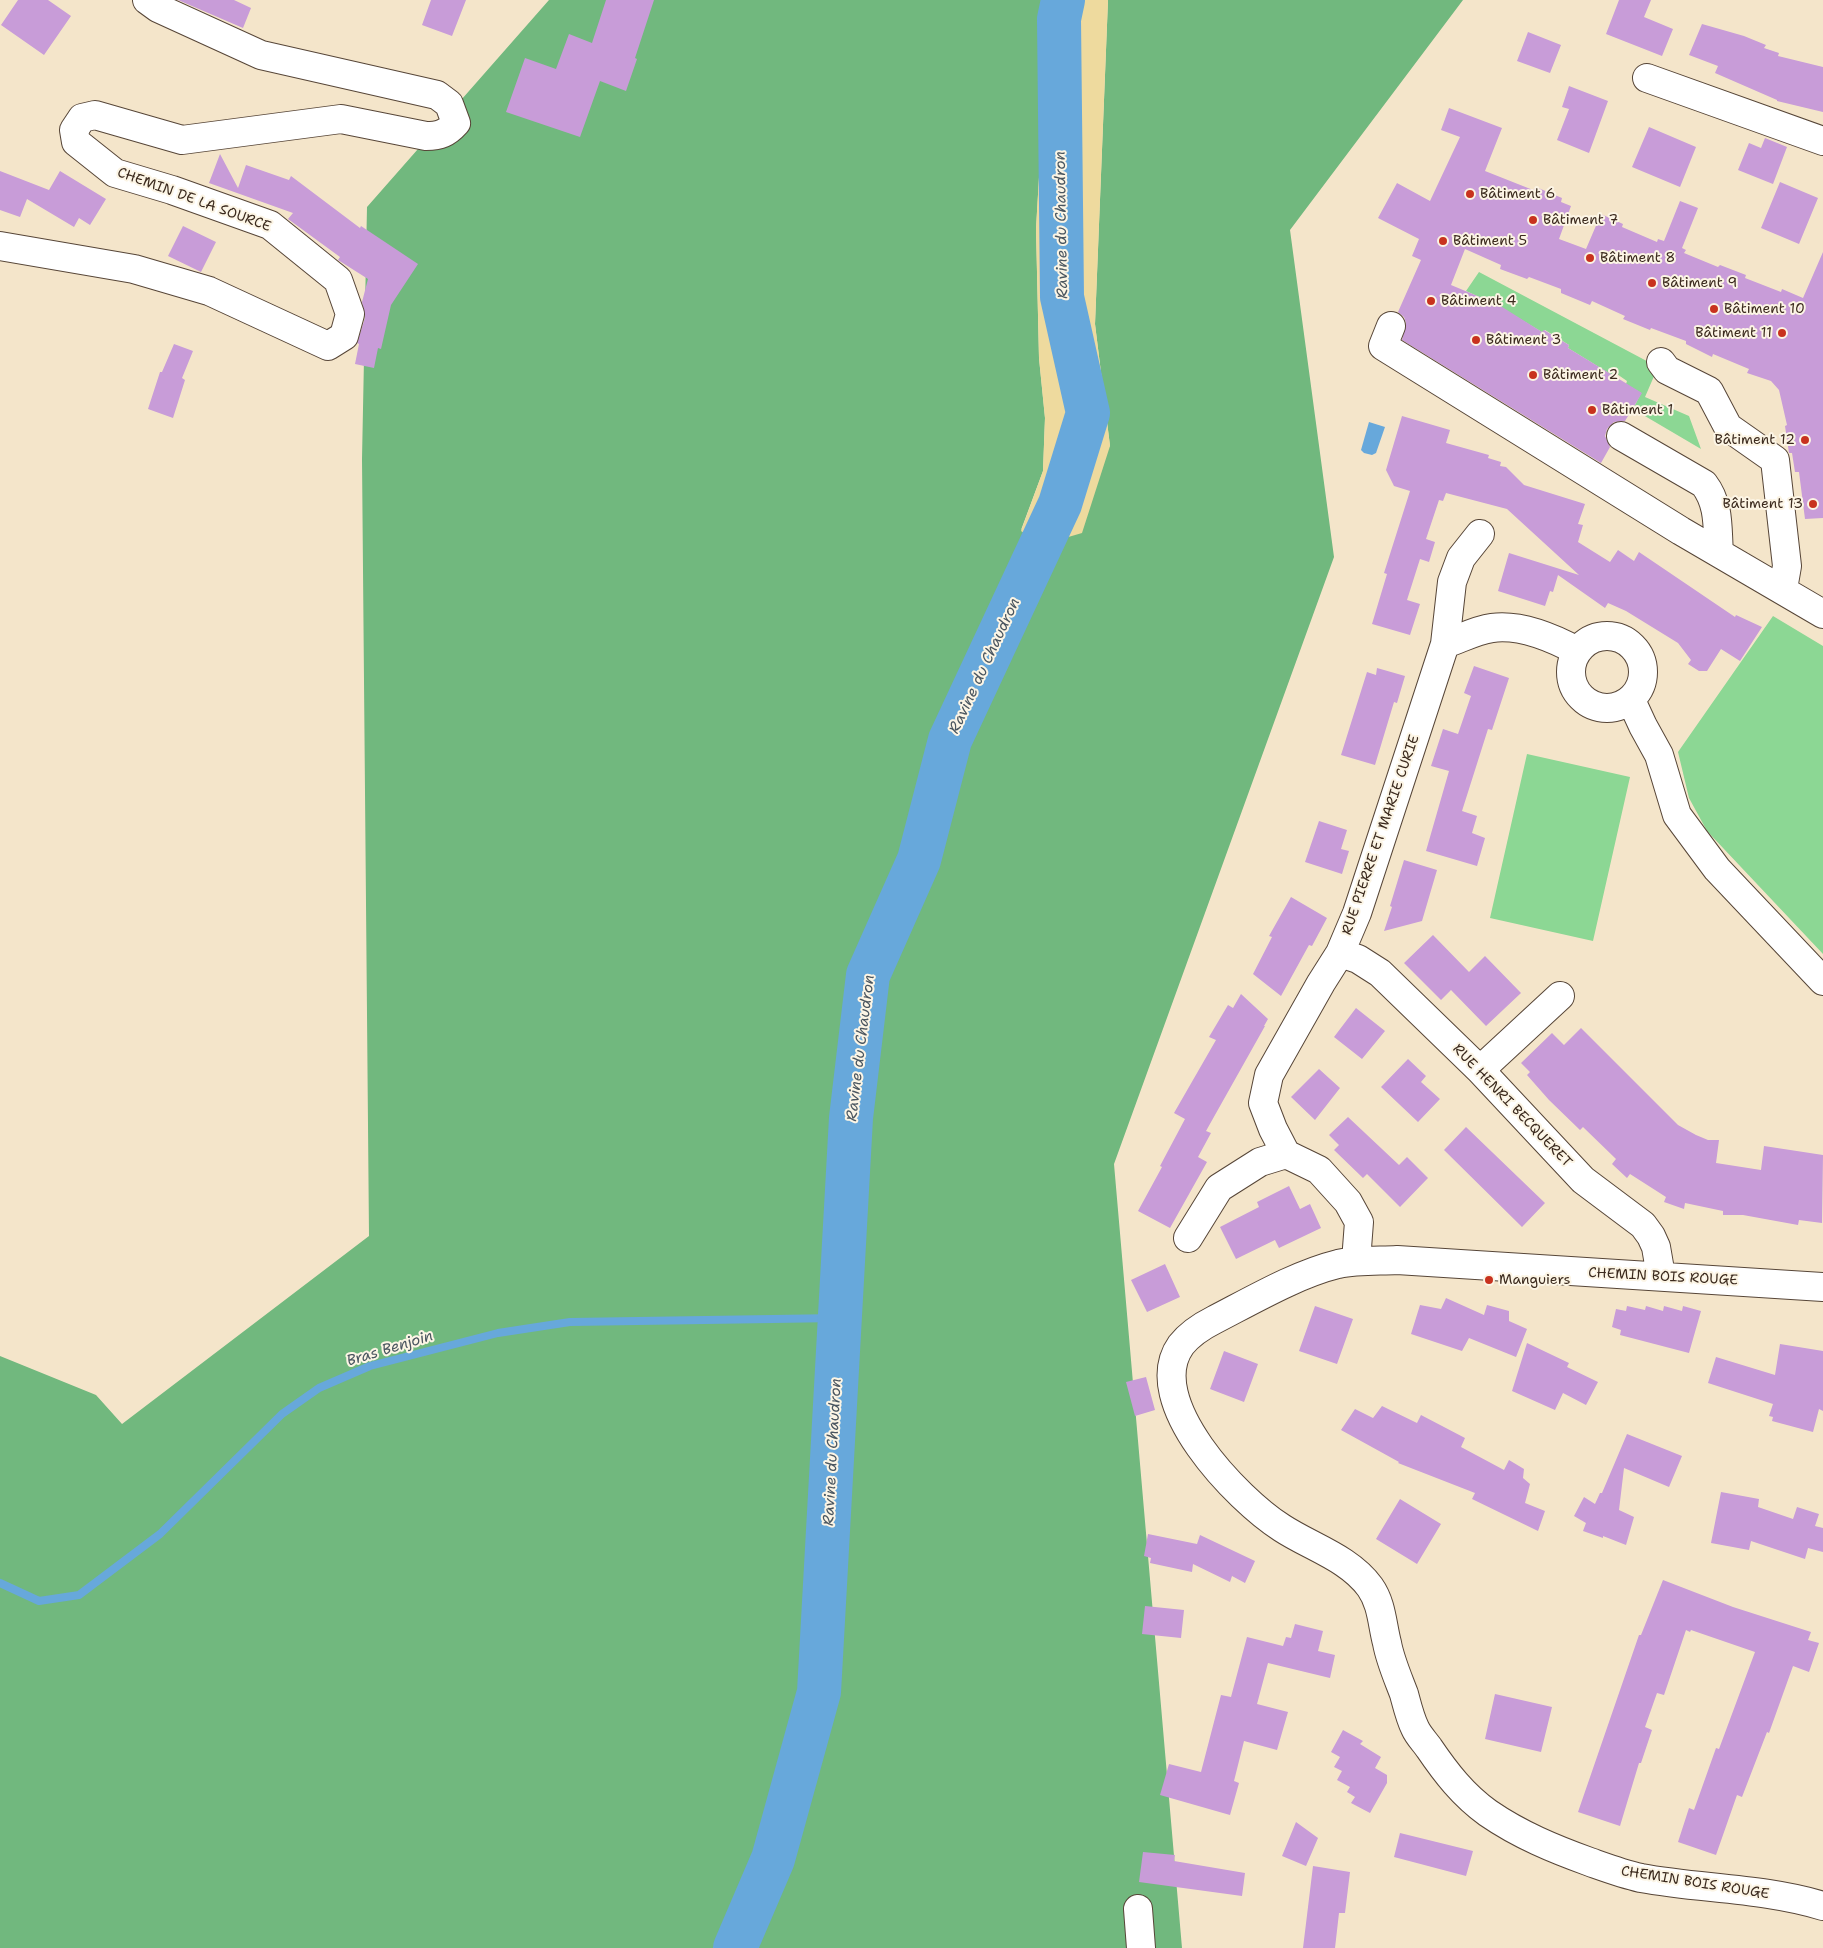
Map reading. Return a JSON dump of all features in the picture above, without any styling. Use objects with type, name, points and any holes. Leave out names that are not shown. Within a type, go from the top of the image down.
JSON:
[{"type":"street","name":"CHEMIN DE LA SOURCE","points":[[0,246],[134,269],[210,291],[328,346],[344,336],[350,314],[338,280],[270,225],[172,190],[115,173],[76,142],[74,130],[82,118],[95,115],[182,140],[341,119],[426,136],[439,136],[456,123],[449,104],[437,95],[261,55],[158,8],[147,0]]},
{"type":"street","points":[[1647,78],[1823,141]]},
{"type":"street","points":[[1391,326],[1383,346],[1719,553],[1823,614]]},
{"type":"street","points":[[1661,362],[1667,370],[1709,391],[1728,427],[1776,460],[1786,566],[1783,590]]},
{"type":"street","points":[[1621,436],[1704,484],[1713,495],[1716,508],[1719,553]]},
{"type":"street","name":"RUE PIERRE ET MARIE CURIE","points":[[1286,1154],[1273,1129],[1263,1103],[1269,1075],[1340,953],[1357,913],[1445,644],[1452,582],[1461,558],[1480,534]]},
{"type":"street","points":[[1445,644],[1492,628],[1515,628],[1557,640],[1577,652]]},
{"type":"street","points":[[1607,636],[1624,640],[1637,651],[1644,668],[1641,686],[1631,700],[1615,707],[1598,708],[1583,699],[1573,685],[1571,668],[1577,652],[1590,640],[1607,636]]},
{"type":"street","points":[[1631,700],[1659,755],[1677,815],[1717,869],[1823,981]]},
{"type":"street","name":"RUE HENRI BECQUERET","points":[[1340,953],[1358,960],[1380,973],[1480,1070],[1583,1180],[1643,1225],[1656,1247],[1661,1276]]},
{"type":"street","points":[[1480,1070],[1560,996]]},
{"type":"street","points":[[1188,1238],[1219,1188],[1260,1162],[1286,1154],[1319,1170],[1348,1202],[1359,1222],[1356,1261]]},
{"type":"street","name":"CHEMIN BOIS ROUGE","points":[[1823,1287],[1397,1260],[1356,1261],[1314,1271],[1202,1326],[1181,1345],[1174,1360],[1172,1372],[1172,1388],[1176,1403],[1190,1432],[1213,1466],[1255,1508],[1281,1528],[1347,1565],[1363,1578],[1375,1594],[1384,1623],[1386,1643],[1415,1728],[1447,1774],[1469,1798],[1490,1814],[1548,1847],[1621,1873],[1642,1878],[1763,1894],[1823,1906]]},
{"type":"street","points":[[1138,1909],[1142,1948]]},
{"type":"green space","points":[[549,0],[1043,0],[1044,91],[1036,229],[1039,358],[1045,418],[1043,471],[1021,530],[1110,446],[1095,324],[1108,0],[1463,0],[1290,230],[1334,557],[1114,1164],[1182,1948],[0,1948],[0,1356],[96,1395],[122,1424],[369,1236],[362,459],[367,207]]},
{"type":"green space","points":[[1479,272],[1658,367],[1645,397],[1689,416],[1701,449],[1633,409],[1641,393],[1626,384],[1627,381],[1614,372],[1612,375],[1568,348],[1569,345],[1545,330],[1542,332],[1498,306],[1499,303],[1466,291]]},
{"type":"green space","points":[[1773,616],[1823,646],[1823,954],[1707,831],[1689,798],[1678,752]]},
{"type":"green space","points":[[1527,754],[1630,777],[1593,941],[1490,918]]},
{"type":"sand","points":[[1043,0],[1108,0],[1095,324],[1110,446],[1082,533],[1041,545],[1021,531],[1043,471],[1045,418],[1039,358],[1036,229],[1044,91]]},
{"type":"water","points":[[1369,422],[1385,427],[1376,453],[1372,455],[1361,450]]},
{"type":"building","points":[[18,0],[48,0],[71,16],[44,55],[1,25]]},
{"type":"building","points":[[178,0],[234,0],[251,8],[243,28]]},
{"type":"building","points":[[431,0],[466,0],[452,36],[422,25]]},
{"type":"building","points":[[606,0],[654,0],[626,91],[600,81],[580,137],[506,112],[525,58],[556,69],[569,34],[592,43]]},
{"type":"building","points":[[1619,0],[1651,0],[1644,17],[1673,29],[1662,56],[1606,34]]},
{"type":"building","points":[[1702,24],[1744,36],[1766,45],[1764,48],[1779,53],[1778,56],[1823,67],[1823,112],[1777,101],[1715,73],[1718,66],[1689,55]]},
{"type":"building","points":[[1528,32],[1561,45],[1550,73],[1517,61]]},
{"type":"building","points":[[1569,86],[1608,101],[1589,153],[1557,140],[1569,109],[1562,107]]},
{"type":"building","points":[[1449,108],[1502,128],[1485,171],[1533,190],[1536,187],[1562,198],[1561,202],[1571,206],[1559,239],[1586,249],[1601,214],[1623,224],[1622,227],[1657,242],[1658,239],[1664,241],[1680,201],[1698,208],[1682,248],[1686,250],[1684,253],[1718,267],[1720,265],[1746,275],[1745,278],[1781,292],[1782,289],[1803,298],[1823,252],[1823,518],[1805,519],[1799,472],[1795,472],[1792,453],[1789,453],[1785,426],[1787,425],[1779,390],[1771,381],[1747,373],[1749,369],[1713,354],[1712,357],[1686,344],[1686,341],[1623,319],[1625,316],[1592,301],[1590,305],[1561,293],[1561,289],[1500,269],[1501,265],[1465,249],[1451,285],[1499,305],[1542,332],[1544,330],[1569,345],[1568,348],[1642,393],[1625,421],[1614,422],[1607,429],[1605,436],[1610,447],[1601,463],[1402,340],[1406,323],[1404,317],[1398,312],[1421,260],[1412,256],[1419,239],[1378,218],[1397,183],[1430,201],[1460,137],[1441,130]]},
{"type":"building","points":[[1649,127],[1696,147],[1680,187],[1632,167]]},
{"type":"building","points":[[1765,138],[1787,147],[1773,184],[1738,170],[1749,143],[1761,148]]},
{"type":"building","points":[[220,154],[238,188],[246,165],[289,180],[291,176],[360,228],[361,226],[418,264],[391,305],[381,349],[378,348],[374,368],[355,364],[359,344],[357,343],[365,318],[362,302],[368,279],[338,260],[340,257],[288,219],[293,213],[209,183]]},
{"type":"building","points":[[0,171],[49,190],[60,171],[106,199],[90,225],[79,218],[74,227],[27,199],[20,217],[0,210]]},
{"type":"building","points":[[1780,182],[1818,198],[1799,244],[1761,228]]},
{"type":"building","points":[[183,226],[216,242],[201,272],[168,256]]},
{"type":"building","points":[[174,344],[193,351],[182,378],[185,380],[173,418],[148,409],[160,372],[162,372]]},
{"type":"building","points":[[1402,416],[1450,430],[1446,443],[1489,455],[1488,458],[1501,462],[1500,466],[1506,467],[1524,485],[1585,504],[1578,524],[1583,525],[1578,542],[1610,562],[1618,550],[1634,561],[1639,552],[1735,617],[1736,615],[1762,627],[1740,661],[1721,649],[1707,671],[1699,671],[1688,664],[1691,660],[1678,643],[1626,611],[1608,603],[1605,608],[1558,575],[1553,592],[1550,591],[1545,606],[1498,591],[1509,553],[1579,575],[1507,509],[1446,493],[1443,501],[1439,500],[1426,539],[1435,542],[1429,562],[1420,559],[1407,600],[1420,604],[1410,635],[1372,624],[1387,574],[1384,573],[1410,491],[1394,486],[1386,470]]},
{"type":"building","points":[[1474,666],[1509,678],[1492,730],[1488,729],[1462,811],[1477,816],[1472,833],[1485,838],[1477,866],[1426,851],[1449,771],[1431,766],[1443,729],[1458,734],[1471,696],[1464,693]]},
{"type":"building","points":[[1377,668],[1405,676],[1397,703],[1394,702],[1375,765],[1341,755],[1367,672],[1376,675]]},
{"type":"building","points":[[1319,821],[1347,830],[1341,849],[1349,851],[1342,874],[1305,862]]},
{"type":"building","points":[[1404,860],[1437,870],[1422,921],[1384,931],[1392,907],[1390,906]]},
{"type":"building","points":[[1291,897],[1327,918],[1312,946],[1309,945],[1281,996],[1253,974],[1272,937],[1269,936]]},
{"type":"building","points":[[1433,935],[1469,972],[1485,956],[1521,993],[1486,1026],[1451,990],[1441,1000],[1404,963]]},
{"type":"building","points":[[1241,994],[1268,1019],[1206,1131],[1211,1133],[1198,1157],[1207,1162],[1170,1228],[1138,1211],[1185,1119],[1174,1113],[1216,1040],[1209,1037],[1228,1005],[1233,1008]]},
{"type":"building","points":[[1356,1008],[1385,1031],[1362,1059],[1334,1037]]},
{"type":"building","points":[[1581,1028],[1678,1125],[1708,1140],[1719,1140],[1716,1163],[1761,1170],[1764,1146],[1823,1155],[1822,1223],[1799,1220],[1798,1225],[1743,1215],[1723,1215],[1723,1211],[1685,1203],[1684,1209],[1664,1202],[1666,1197],[1630,1174],[1627,1178],[1612,1164],[1616,1159],[1583,1127],[1580,1130],[1549,1100],[1527,1075],[1530,1072],[1521,1063],[1552,1033],[1564,1045]]},
{"type":"building","points":[[1408,1059],[1426,1076],[1421,1082],[1440,1099],[1418,1122],[1381,1087]]},
{"type":"building","points":[[1319,1069],[1340,1088],[1315,1120],[1291,1097]]},
{"type":"building","points":[[1348,1117],[1399,1165],[1407,1157],[1428,1178],[1400,1207],[1367,1174],[1363,1178],[1334,1150],[1339,1145],[1329,1135]]},
{"type":"building","points":[[1466,1127],[1545,1203],[1522,1227],[1444,1150]]},
{"type":"building","points":[[1289,1186],[1300,1209],[1310,1204],[1321,1228],[1279,1248],[1275,1240],[1236,1259],[1220,1227],[1259,1207],[1257,1202]]},
{"type":"building","points":[[1165,1264],[1180,1297],[1147,1312],[1131,1280]]},
{"type":"building","points":[[1446,1298],[1484,1315],[1487,1305],[1509,1311],[1509,1321],[1527,1329],[1516,1357],[1469,1338],[1462,1351],[1411,1334],[1420,1305],[1441,1309]]},
{"type":"building","points":[[1315,1306],[1353,1319],[1337,1364],[1299,1351]]},
{"type":"building","points":[[1627,1306],[1645,1310],[1646,1306],[1663,1311],[1664,1306],[1682,1311],[1683,1306],[1701,1311],[1689,1353],[1620,1335],[1621,1330],[1612,1327],[1616,1309],[1626,1311]]},
{"type":"building","points":[[1527,1343],[1569,1363],[1567,1367],[1598,1382],[1586,1405],[1563,1393],[1555,1410],[1512,1391]]},
{"type":"building","points":[[1780,1344],[1823,1351],[1823,1411],[1819,1409],[1813,1432],[1772,1421],[1773,1417],[1769,1416],[1773,1404],[1708,1383],[1716,1357],[1775,1375]]},
{"type":"building","points":[[1224,1351],[1258,1364],[1244,1402],[1210,1389]]},
{"type":"building","points":[[1146,1377],[1155,1410],[1135,1416],[1126,1382]]},
{"type":"building","points":[[1382,1406],[1417,1423],[1421,1415],[1465,1438],[1461,1447],[1504,1470],[1509,1460],[1524,1469],[1523,1478],[1530,1484],[1525,1503],[1545,1511],[1538,1531],[1472,1499],[1475,1493],[1398,1463],[1341,1430],[1355,1409],[1373,1418]]},
{"type":"building","points":[[1627,1434],[1682,1456],[1669,1487],[1624,1468],[1619,1510],[1634,1517],[1626,1545],[1583,1531],[1586,1523],[1574,1516],[1584,1497],[1595,1504],[1600,1493],[1602,1493]]},
{"type":"building","points":[[1721,1492],[1759,1499],[1758,1507],[1793,1519],[1797,1507],[1819,1514],[1815,1526],[1823,1528],[1823,1552],[1808,1548],[1805,1559],[1751,1541],[1749,1550],[1711,1543]]},
{"type":"building","points":[[1400,1499],[1441,1524],[1417,1564],[1376,1539]]},
{"type":"building","points":[[1148,1534],[1197,1544],[1200,1535],[1255,1561],[1245,1583],[1232,1576],[1230,1582],[1193,1564],[1192,1572],[1150,1563],[1151,1558],[1144,1556]]},
{"type":"building","points":[[1663,1580],[1733,1607],[1811,1632],[1808,1640],[1819,1643],[1809,1672],[1793,1666],[1769,1733],[1767,1732],[1742,1797],[1737,1795],[1716,1855],[1678,1842],[1689,1808],[1694,1810],[1716,1748],[1719,1749],[1755,1652],[1691,1630],[1690,1632],[1686,1630],[1664,1695],[1657,1693],[1645,1727],[1652,1730],[1641,1763],[1639,1763],[1620,1826],[1578,1812],[1639,1635],[1641,1635]]},
{"type":"building","points":[[1145,1606],[1184,1610],[1181,1638],[1142,1634]]},
{"type":"building","points":[[1295,1624],[1323,1631],[1318,1651],[1335,1655],[1330,1678],[1268,1663],[1257,1704],[1288,1712],[1277,1750],[1244,1741],[1234,1781],[1239,1783],[1230,1815],[1160,1795],[1169,1764],[1201,1772],[1221,1695],[1231,1697],[1247,1637],[1283,1646],[1286,1637],[1291,1638]]},
{"type":"building","points":[[1495,1694],[1552,1707],[1541,1752],[1485,1739]]},
{"type":"building","points":[[1343,1730],[1363,1741],[1360,1744],[1381,1757],[1375,1768],[1387,1775],[1387,1783],[1370,1813],[1351,1803],[1355,1797],[1347,1792],[1350,1787],[1337,1780],[1342,1771],[1334,1767],[1340,1757],[1331,1752]]},
{"type":"building","points":[[1296,1822],[1318,1838],[1306,1866],[1282,1856]]},
{"type":"building","points":[[1400,1833],[1473,1851],[1466,1876],[1394,1857]]},
{"type":"building","points":[[1143,1852],[1175,1855],[1174,1861],[1245,1873],[1242,1896],[1139,1882]]},
{"type":"building","points":[[1313,1866],[1350,1872],[1345,1913],[1339,1913],[1335,1948],[1303,1948]]},
{"type":"waterway","name":"Ravine du Chaudron","points":[[735,1948],[773,1859],[819,1692],[851,1118],[868,975],[919,860],[950,740],[1060,504],[1088,413],[1062,297],[1059,19],[1063,0]]},
{"type":"waterway","name":"Bras Benjoin","points":[[0,1583],[39,1601],[79,1595],[160,1534],[282,1414],[319,1388],[370,1366],[498,1333],[570,1322],[840,1318]]},
{"type":"place","name":"Bâtiment 6","points":[[1470,194]]},
{"type":"place","name":"Bâtiment 7","points":[[1533,220]]},
{"type":"place","name":"Bâtiment 5","points":[[1443,241]]},
{"type":"place","name":"Bâtiment 8","points":[[1590,258]]},
{"type":"place","name":"Bâtiment 9","points":[[1652,283]]},
{"type":"place","name":"Bâtiment 4","points":[[1431,301]]},
{"type":"place","name":"Bâtiment 10","points":[[1714,309]]},
{"type":"place","name":"Bâtiment 11","points":[[1782,333]]},
{"type":"place","name":"Bâtiment 3","points":[[1476,340]]},
{"type":"place","name":"Bâtiment 2","points":[[1533,375]]},
{"type":"place","name":"Bâtiment 1","points":[[1592,410]]},
{"type":"place","name":"Bâtiment 12","points":[[1805,440]]},
{"type":"place","name":"Bâtiment 13","points":[[1813,504]]},
{"type":"place","name":"Manguiers","points":[[1489,1280]]}]
